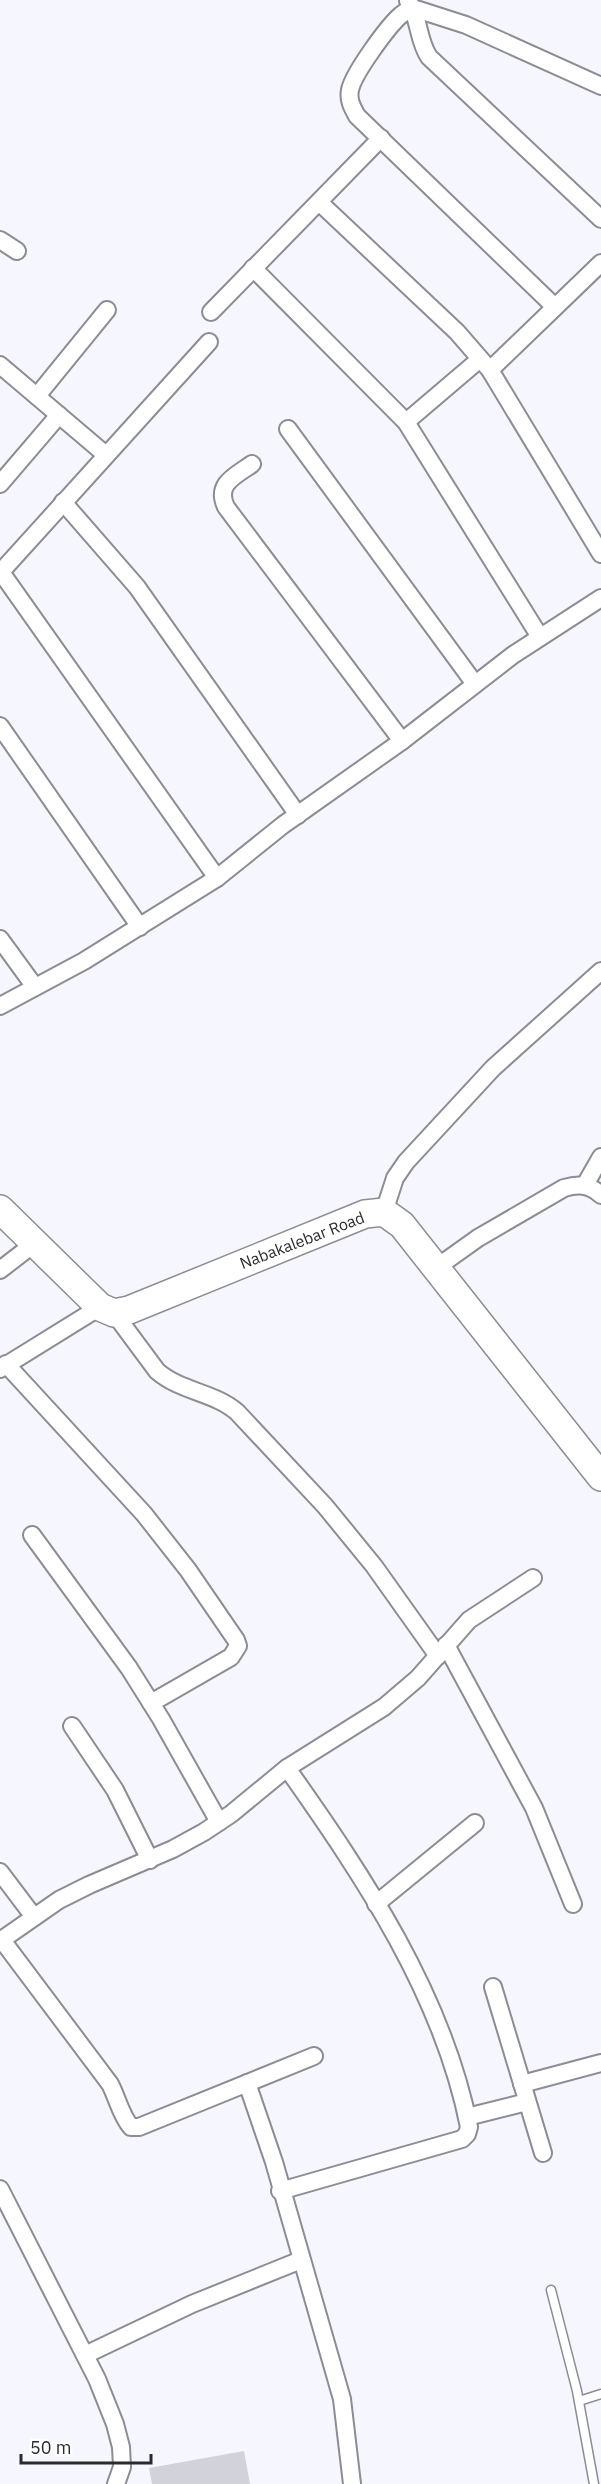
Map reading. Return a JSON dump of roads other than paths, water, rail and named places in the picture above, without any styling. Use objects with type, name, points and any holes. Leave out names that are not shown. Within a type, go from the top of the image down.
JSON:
[{"type":"main road","points":[[0,1209],[107,1310]]},
{"type":"main road","name":"Nabakalebar Road","points":[[107,1310],[129,1310],[366,1214],[384,1212],[402,1225],[601,1477]]},
{"type":"street","points":[[410,4],[466,25],[601,86]]},
{"type":"street","points":[[410,4],[354,76],[350,90],[350,104],[357,116],[555,307]]},
{"type":"street","points":[[410,4],[422,46],[429,57],[601,219]]},
{"type":"street","points":[[211,312],[381,138]]},
{"type":"street","points":[[319,202],[442,318],[485,365],[601,554]]},
{"type":"street","points":[[0,240],[17,250]]},
{"type":"street","points":[[406,422],[485,365],[555,307],[601,262]]},
{"type":"street","points":[[253,268],[406,422],[540,637]]},
{"type":"street","points":[[37,396],[107,310]]},
{"type":"street","points":[[209,342],[1,572],[217,878]]},
{"type":"street","points":[[0,365],[106,455]]},
{"type":"street","points":[[0,484],[59,415]]},
{"type":"street","points":[[288,429],[475,684]]},
{"type":"street","points":[[252,464],[228,481],[222,489],[222,498],[226,507],[402,741]]},
{"type":"street","points":[[63,502],[137,587],[298,815]]},
{"type":"street","points":[[0,1006],[140,927],[217,878],[475,684],[540,637],[601,598]]},
{"type":"street","points":[[0,726],[140,927]]},
{"type":"street","points":[[0,939],[35,987]]},
{"type":"street","points":[[384,1212],[395,1178],[406,1162],[493,1068],[601,971]]},
{"type":"street","points":[[585,1185],[601,1157]]},
{"type":"street","points":[[436,1268],[478,1238],[564,1188],[585,1185],[601,1195]]},
{"type":"street","points":[[0,1270],[35,1243]]},
{"type":"street","points":[[151,1703],[231,1657],[238,1646],[236,1640],[188,1570],[144,1514],[3,1366],[107,1310],[157,1371],[166,1378],[220,1401],[237,1412],[325,1506],[442,1650],[534,1808],[573,1904]]},
{"type":"street","points":[[32,1535],[129,1668],[219,1822]]},
{"type":"street","points":[[314,2056],[139,2127],[131,2127],[126,2121],[110,2084],[1,1941],[59,1900],[173,1850],[219,1822],[287,1768],[384,1707],[418,1678],[469,1620],[533,1578]]},
{"type":"street","points":[[72,1726],[115,1790],[150,1860]]},
{"type":"street","points":[[280,2191],[462,2139],[469,2127],[450,2061],[430,2008],[404,1951],[328,1827],[287,1768]]},
{"type":"street","points":[[376,1904],[475,1823]]},
{"type":"street","points":[[0,1872],[34,1917]]},
{"type":"street","points":[[493,1987],[543,2153]]},
{"type":"street","points":[[522,2084],[601,2063]]},
{"type":"street","points":[[247,2083],[274,2162],[280,2191],[342,2399],[352,2484]]},
{"type":"street","points":[[467,2117],[527,2102]]},
{"type":"street","points":[[0,2189],[85,2355],[115,2424],[121,2447],[122,2468],[116,2484]]},
{"type":"street","points":[[85,2355],[192,2304],[301,2260]]},
{"type":"lane","points":[[551,2290],[579,2401],[594,2484]]},
{"type":"lane","points":[[579,2401],[601,2394]]}]
